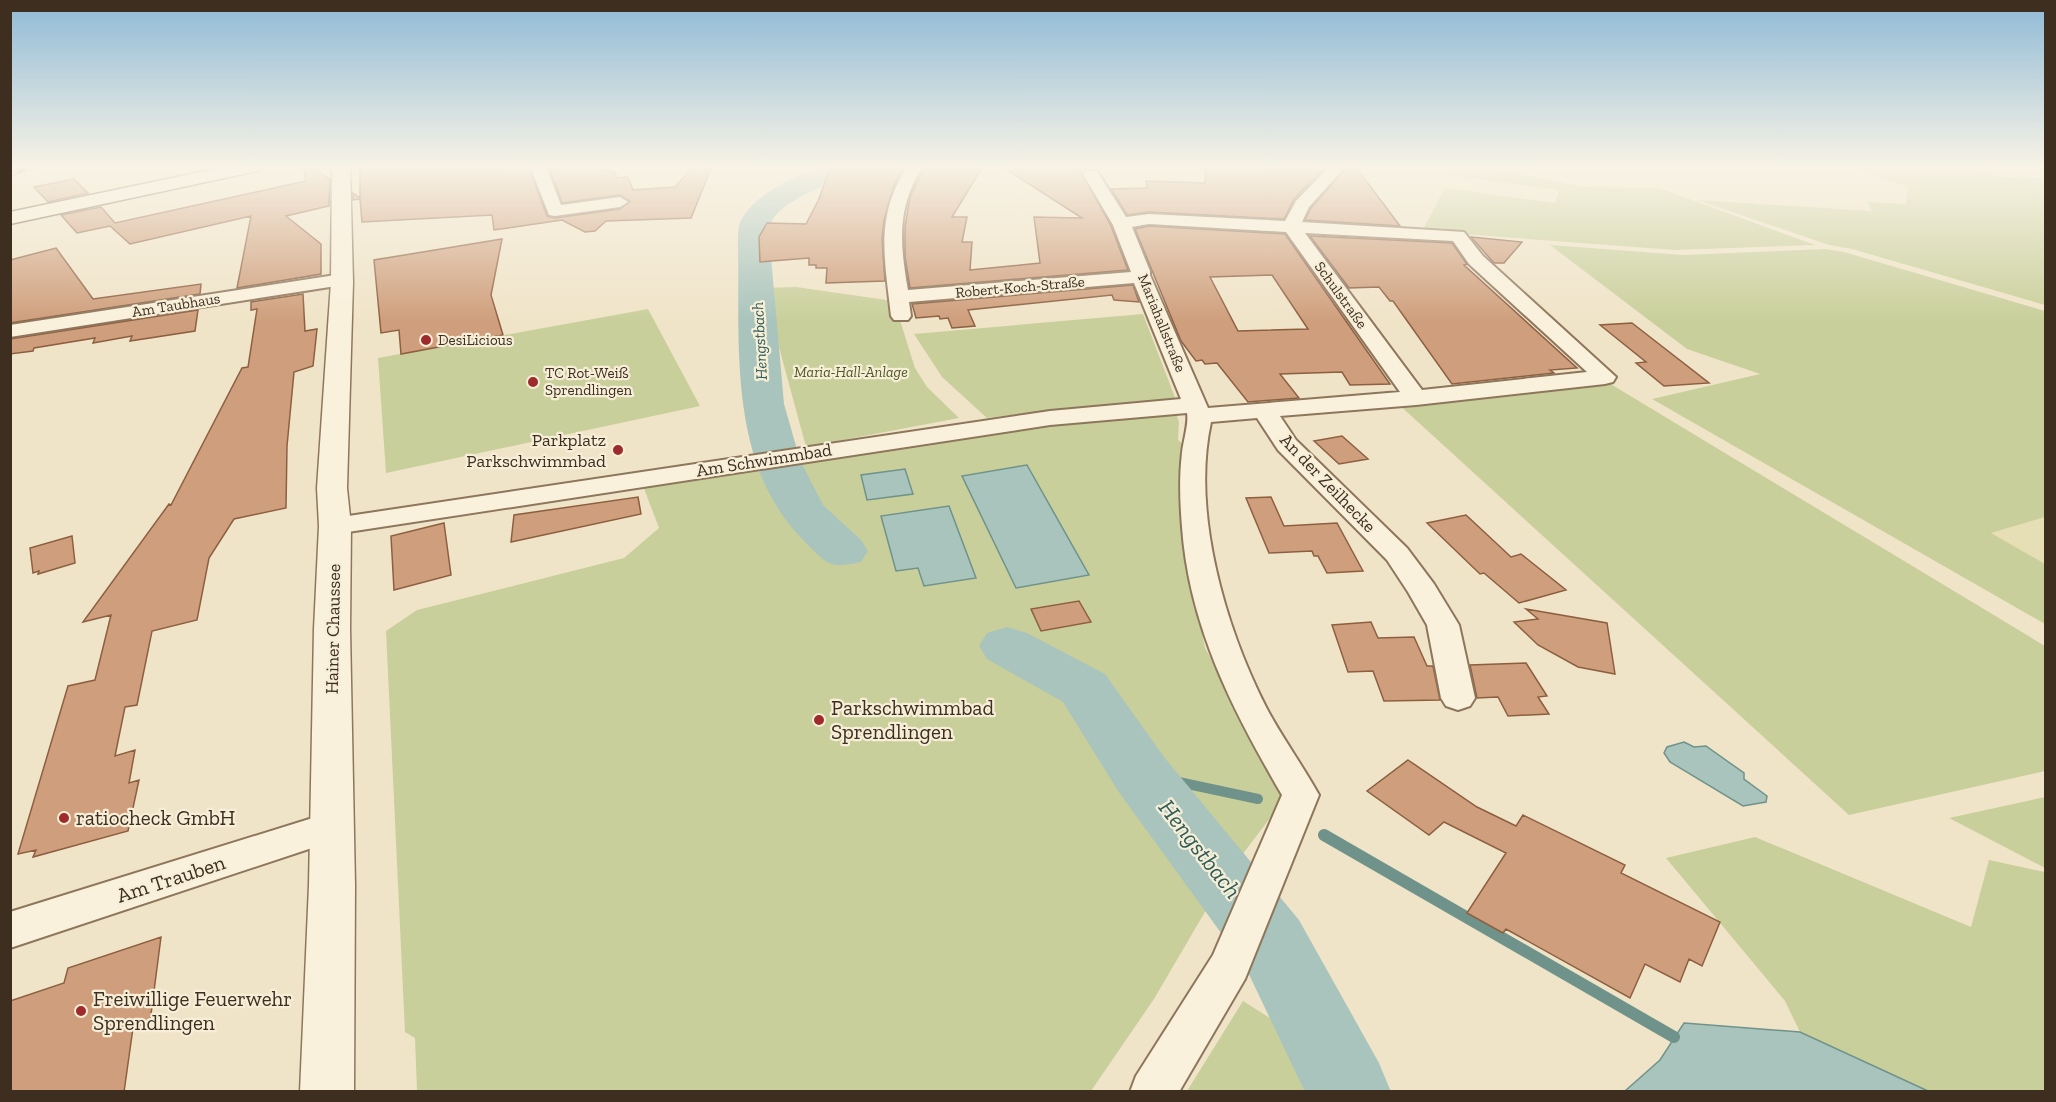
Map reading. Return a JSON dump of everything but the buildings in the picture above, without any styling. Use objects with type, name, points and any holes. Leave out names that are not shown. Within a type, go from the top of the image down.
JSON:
[{"type":"street","name":"Hainer Chaussee","points":[[327,1092],[332,933],[335,526],[332,488],[342,280],[341,217]]},
{"type":"street","name":"Robert-Koch-Straße","points":[[892,217],[900,307],[1140,275]]},
{"type":"street","name":"Mariahallstraße","points":[[1117,217],[1197,411]]},
{"type":"street","points":[[1122,225],[1130,221],[1149,219],[1291,226],[1295,217]]},
{"type":"street","name":"An der Zeilhecke","points":[[1291,226],[1458,236],[1476,260],[1605,376],[1416,398],[1264,412],[1287,445],[1397,554],[1424,591],[1443,625],[1458,698]]},
{"type":"street","name":"Schulstraße","points":[[1291,226],[1416,398]]},
{"type":"street","name":"Am Taubhaus","points":[[10,331],[342,280]]},
{"type":"street","points":[[1153,1092],[1230,966],[1301,795],[1250,708],[1222,645],[1208,602],[1197,548],[1194,441],[1197,411],[1264,412]]},
{"type":"street","name":"Am Schwimmbad","points":[[335,526],[766,459],[1050,418],[1197,411]]},
{"type":"street","name":"Am Trauben","points":[[10,930],[332,827]]},
{"type":"shaded area","points":[[2045,517],[2045,564],[1990,533]]},
{"type":"green space","points":[[1429,217],[1740,217],[1815,245],[1675,250],[1422,231]]},
{"type":"green space","points":[[1748,217],[2045,217],[2045,305],[1852,249],[1829,245]]},
{"type":"green space","points":[[1550,245],[1683,255],[1825,249],[1844,252],[2045,311],[2045,517],[1991,533],[2045,564],[2045,624],[1652,399],[1760,374],[1687,349]]},
{"type":"green space","name":"Maria-Hall-Anlage","points":[[796,287],[894,301],[915,368],[927,387],[959,418],[806,447],[763,288]]},
{"type":"green space","name":"TC Rot-Weiß Sprendlingen","points":[[648,309],[700,406],[386,473],[378,358]]},
{"type":"green space","name":"Maria-Hall-Anlage","points":[[1143,314],[1176,400],[987,418],[942,377],[914,334]]},
{"type":"green space","points":[[1604,380],[2045,646],[2045,771],[1849,815],[1396,402]]},
{"type":"green space","name":"Parkschwimmbad Sprendlingen","points":[[1175,410],[1179,422],[1178,440],[1184,445],[1187,550],[1205,648],[1289,793],[1226,876],[1154,999],[1091,1091],[417,1091],[415,1038],[405,1032],[386,631],[417,610],[624,558],[659,528],[643,486],[1025,427]]},
{"type":"green space","points":[[2045,797],[2045,868],[1949,818]]},
{"type":"green space","points":[[1755,837],[1971,927],[1989,860],[2045,872],[2045,1091],[1928,1091],[1800,1032],[1785,1001],[1666,858]]},
{"type":"green space","points":[[1243,1001],[1385,1091],[1187,1091]]},
{"type":"water","points":[[1027,465],[1089,575],[1016,588],[962,476]]},
{"type":"water","points":[[905,469],[913,494],[867,500],[861,475]]},
{"type":"water","points":[[949,506],[976,578],[924,586],[918,568],[896,571],[881,516]]},
{"type":"water","points":[[1684,742],[1694,747],[1706,746],[1744,773],[1744,779],[1767,796],[1766,802],[1743,806],[1670,762],[1664,753],[1667,747]]},
{"type":"water","points":[[1684,1023],[1800,1032],[1928,1091],[1625,1091],[1660,1060]]},
{"type":"waterway","name":"Hengstbach","points":[[761,217],[755,225],[754,245],[763,404],[777,460],[803,512],[843,551]]},
{"type":"waterway","name":"Hengstbach","points":[[1007,646],[1084,688],[1141,774],[1272,943],[1349,1092]]},
{"type":"waterway","points":[[1141,774],[1258,799]]},
{"type":"waterway","points":[[1324,835],[1674,1037]]},
{"type":"place","name":"DesiLicious","points":[[426,340]]},
{"type":"place","name":"TC Rot-Weiß Sprendlingen","points":[[533,382]]},
{"type":"place","name":"Parkplatz Parkschwimmbad","points":[[618,450]]},
{"type":"place","name":"Parkschwimmbad Sprendlingen","points":[[819,720]]},
{"type":"place","name":"ratiocheck GmbH","points":[[64,818]]},
{"type":"place","name":"Freiwillige Feuerwehr Sprendlingen","points":[[81,1011]]}]
